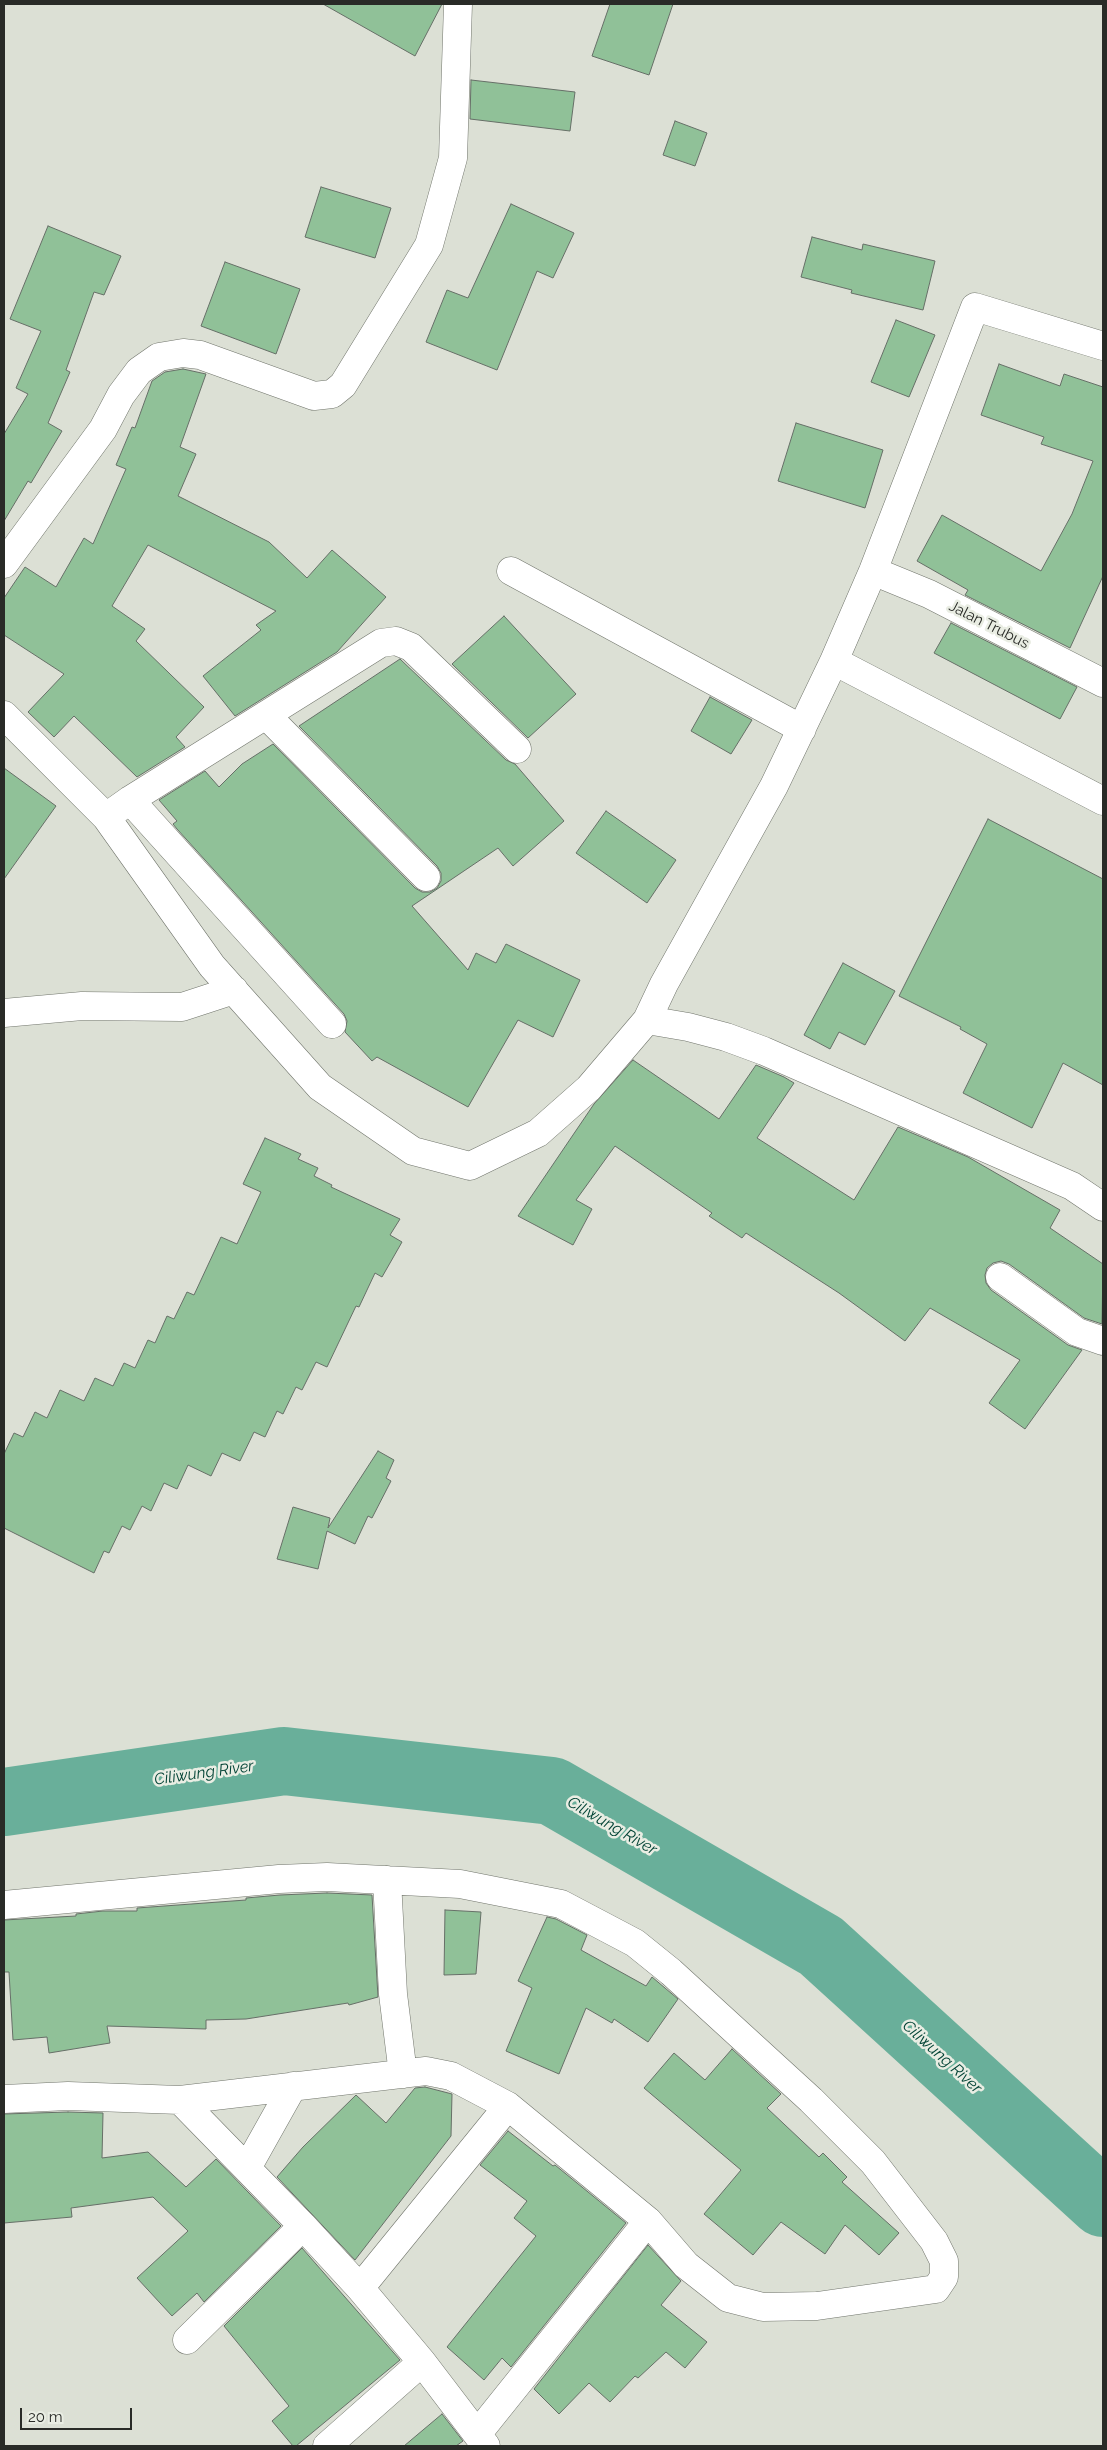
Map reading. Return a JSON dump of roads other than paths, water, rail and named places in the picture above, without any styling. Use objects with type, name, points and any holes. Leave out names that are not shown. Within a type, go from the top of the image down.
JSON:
[{"type":"street","points":[[4,564],[103,429],[120,395],[139,371],[159,357],[183,353],[200,355],[314,396],[332,394],[343,384],[429,245],[453,158],[458,4]]},
{"type":"street","points":[[4,715],[106,817],[212,966],[320,1087],[413,1151],[470,1166],[538,1133],[589,1088],[647,1020],[664,984],[774,786],[834,661],[873,571],[975,307],[1103,346]]},
{"type":"street","points":[[511,571],[802,729]]},
{"type":"street","name":"Jalan Trubus","points":[[873,571],[929,594],[1103,683]]},
{"type":"street","points":[[106,817],[380,643],[396,641],[411,647],[517,749]]},
{"type":"street","points":[[834,661],[1103,801]]},
{"type":"street","points":[[266,715],[426,877]]},
{"type":"street","points":[[130,800],[332,1024]]},
{"type":"street","points":[[4,1013],[82,1006],[182,1007],[234,990]]},
{"type":"street","points":[[647,1020],[688,1027],[726,1037],[764,1052],[1072,1186],[1103,1207]]},
{"type":"street","points":[[1000,1277],[1077,1332],[1103,1341]]},
{"type":"street","points":[[4,1905],[279,1878],[327,1877],[460,1884],[561,1904],[635,1943],[671,1972],[720,2016],[873,2162],[934,2241],[944,2261],[944,2277],[936,2289],[817,2306],[763,2307],[728,2298],[686,2266],[648,2221],[508,2106],[451,2076],[426,2071],[180,2100],[68,2096],[4,2098]]},
{"type":"street","points":[[387,1880],[393,1994],[403,2074]]},
{"type":"street","points":[[247,2168],[293,2086]]},
{"type":"street","points":[[180,2100],[303,2226],[360,2288],[422,2362],[482,2440],[648,2221]]},
{"type":"street","points":[[360,2288],[508,2106]]},
{"type":"street","points":[[187,2340],[303,2226]]},
{"type":"street","points":[[327,2446],[422,2362]]},
{"type":"waterway","name":"Ciliwung River","points":[[4,1802],[284,1761],[552,1791],[821,1946],[1103,2203]]}]
